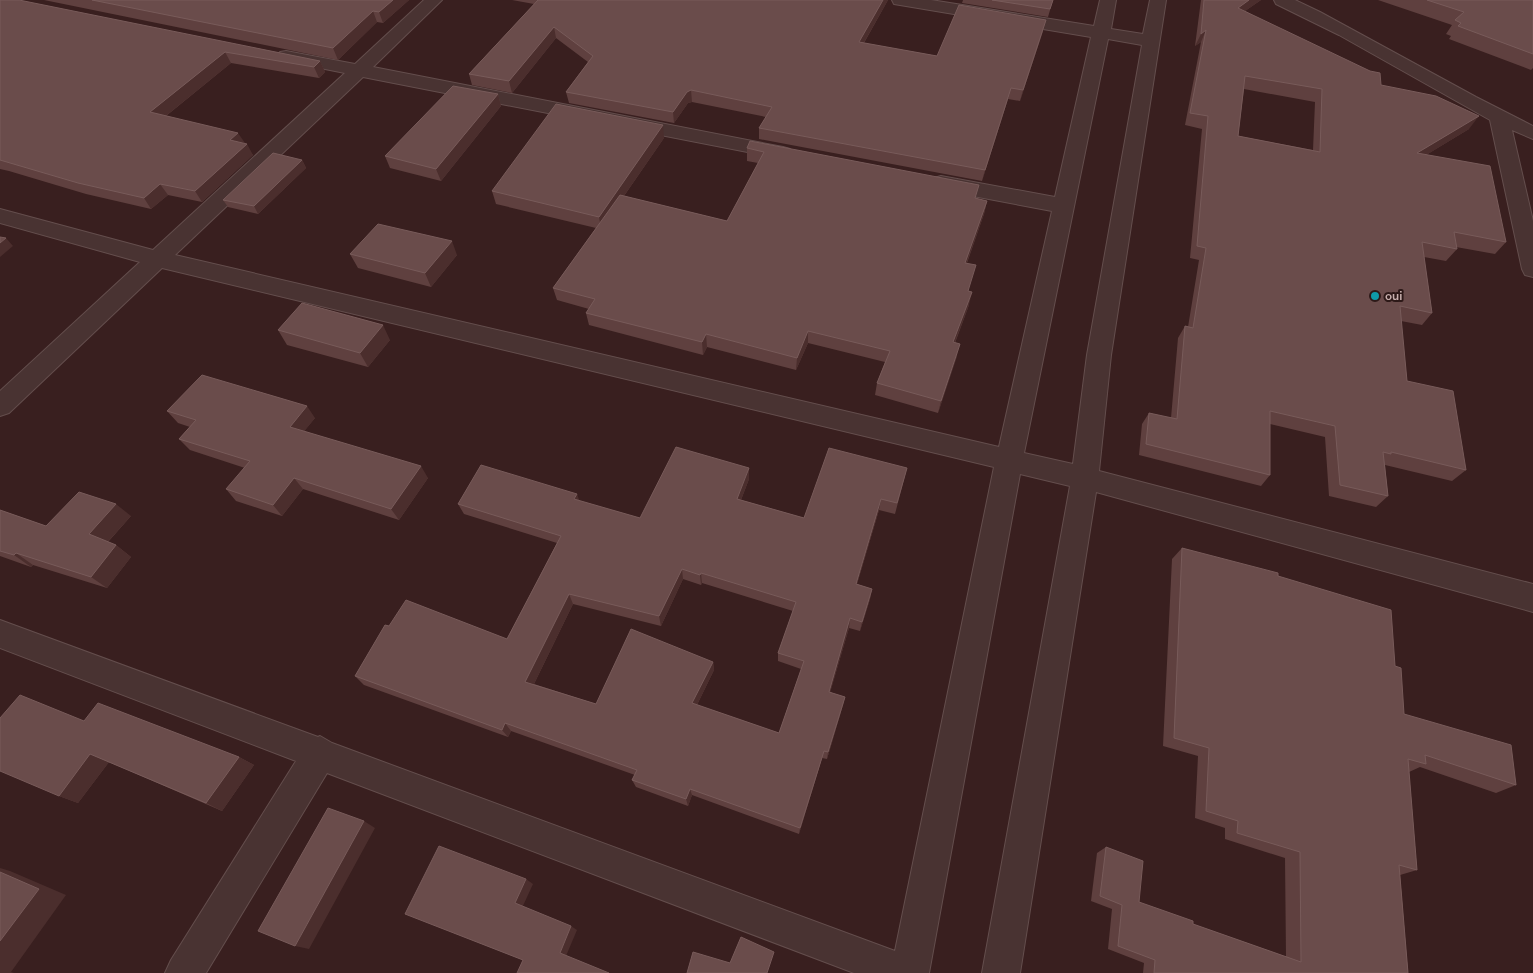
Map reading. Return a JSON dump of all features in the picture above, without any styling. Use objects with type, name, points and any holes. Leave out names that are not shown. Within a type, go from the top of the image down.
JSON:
[{"type":"street","points":[[0,406],[434,0]]},
{"type":"street","points":[[900,0],[1151,41]]},
{"type":"street","points":[[910,973],[1009,462],[1108,0]]},
{"type":"street","points":[[1001,973],[1085,478],[1099,355],[1158,0]]},
{"type":"street","points":[[1282,0],[1317,16],[1499,118],[1533,134]]},
{"type":"street","points":[[271,53],[799,156]]},
{"type":"street","points":[[1499,118],[1533,269]]},
{"type":"street","points":[[927,180],[1064,206]]},
{"type":"street","points":[[0,216],[158,259],[1009,462],[1085,478],[1533,598]]},
{"type":"street","points":[[0,634],[904,973]]},
{"type":"street","points":[[184,973],[320,753]]},
{"type":"building","points":[[0,0],[19,0],[320,61],[314,67],[225,52],[150,112],[238,133],[230,140],[247,144],[195,191],[160,184],[144,198],[78,183],[0,160]]},
{"type":"building","points":[[92,0],[393,0],[379,12],[373,11],[333,48]]},
{"type":"building","points":[[538,0],[883,0],[859,42],[937,56],[959,5],[1046,20],[1023,90],[1011,88],[985,170],[759,128],[772,107],[691,90],[687,92],[673,112],[566,92],[593,56],[554,27],[509,81],[469,74]]},
{"type":"building","points":[[992,0],[1053,0],[1050,9]]},
{"type":"building","points":[[1204,0],[1249,0],[1238,8],[1370,71],[1380,73],[1381,85],[1436,96],[1479,116],[1417,153],[1490,166],[1506,242],[1454,232],[1457,249],[1422,242],[1432,313],[1400,306],[1407,381],[1453,391],[1466,470],[1391,452],[1391,454],[1383,452],[1388,496],[1340,485],[1335,426],[1270,411],[1270,475],[1146,444],[1149,413],[1177,419],[1185,326],[1193,328],[1206,248],[1197,246],[1208,116],[1190,113],[1206,30],[1201,34]],"holes":[[[1245,76],[1322,89],[1320,152],[1238,136]]]},
{"type":"building","points":[[1427,0],[1533,0],[1533,54],[1458,26],[1461,23],[1455,20],[1464,12]]},
{"type":"building","points":[[453,86],[498,94],[436,169],[385,156]]},
{"type":"building","points":[[556,104],[663,125],[599,217],[492,191]]},
{"type":"building","points":[[750,141],[979,185],[975,198],[987,201],[965,263],[976,265],[968,291],[972,292],[953,342],[960,344],[941,401],[877,383],[890,351],[808,331],[797,358],[706,334],[702,342],[586,313],[595,299],[553,288],[620,195],[727,221],[764,152],[747,148]]},
{"type":"building","points":[[273,153],[302,160],[254,206],[223,200]]},
{"type":"building","points":[[378,224],[452,241],[425,273],[350,254]]},
{"type":"building","points":[[0,237],[6,238],[0,243]]},
{"type":"building","points":[[302,303],[383,325],[360,353],[278,330]]},
{"type":"building","points":[[202,375],[307,406],[290,427],[421,466],[391,509],[294,478],[273,505],[226,489],[250,461],[179,439],[196,420],[167,411]]},
{"type":"building","points":[[676,447],[749,468],[737,499],[804,518],[829,448],[907,468],[897,503],[881,499],[856,584],[872,589],[862,622],[850,618],[829,692],[845,697],[828,752],[824,751],[800,828],[690,789],[686,799],[632,780],[637,770],[505,723],[502,730],[355,676],[385,625],[389,626],[406,600],[507,639],[561,536],[458,504],[481,465],[577,494],[574,499],[640,518]],"holes":[[[682,569],[700,575],[701,573],[796,602],[778,653],[804,661],[779,733],[692,703],[713,662],[631,629],[596,704],[525,682],[569,594],[659,616]]]},
{"type":"building","points":[[79,492],[116,504],[89,534],[116,545],[91,577],[16,553],[14,555],[0,551],[0,510],[46,526]]},
{"type":"building","points":[[1182,548],[1278,573],[1278,576],[1391,610],[1395,666],[1401,668],[1404,714],[1511,745],[1516,785],[1425,755],[1426,764],[1408,759],[1417,870],[1399,865],[1408,973],[1154,973],[1155,960],[1118,946],[1122,905],[1100,896],[1106,847],[1143,861],[1139,902],[1193,921],[1193,924],[1301,962],[1300,852],[1237,833],[1238,821],[1206,811],[1209,748],[1174,738]]},
{"type":"building","points":[[20,695],[84,721],[98,703],[239,757],[206,803],[90,754],[59,796],[0,771],[0,718]]},
{"type":"building","points":[[328,808],[364,821],[295,946],[258,931]]},
{"type":"building","points":[[439,846],[526,879],[515,903],[571,926],[560,953],[609,973],[517,973],[523,960],[405,914]]},
{"type":"building","points":[[0,872],[39,889],[0,941]]},
{"type":"building","points":[[741,937],[774,952],[767,973],[687,973],[693,952],[730,963]]},
{"type":"place","name":"oui","points":[[1375,296]]}]
